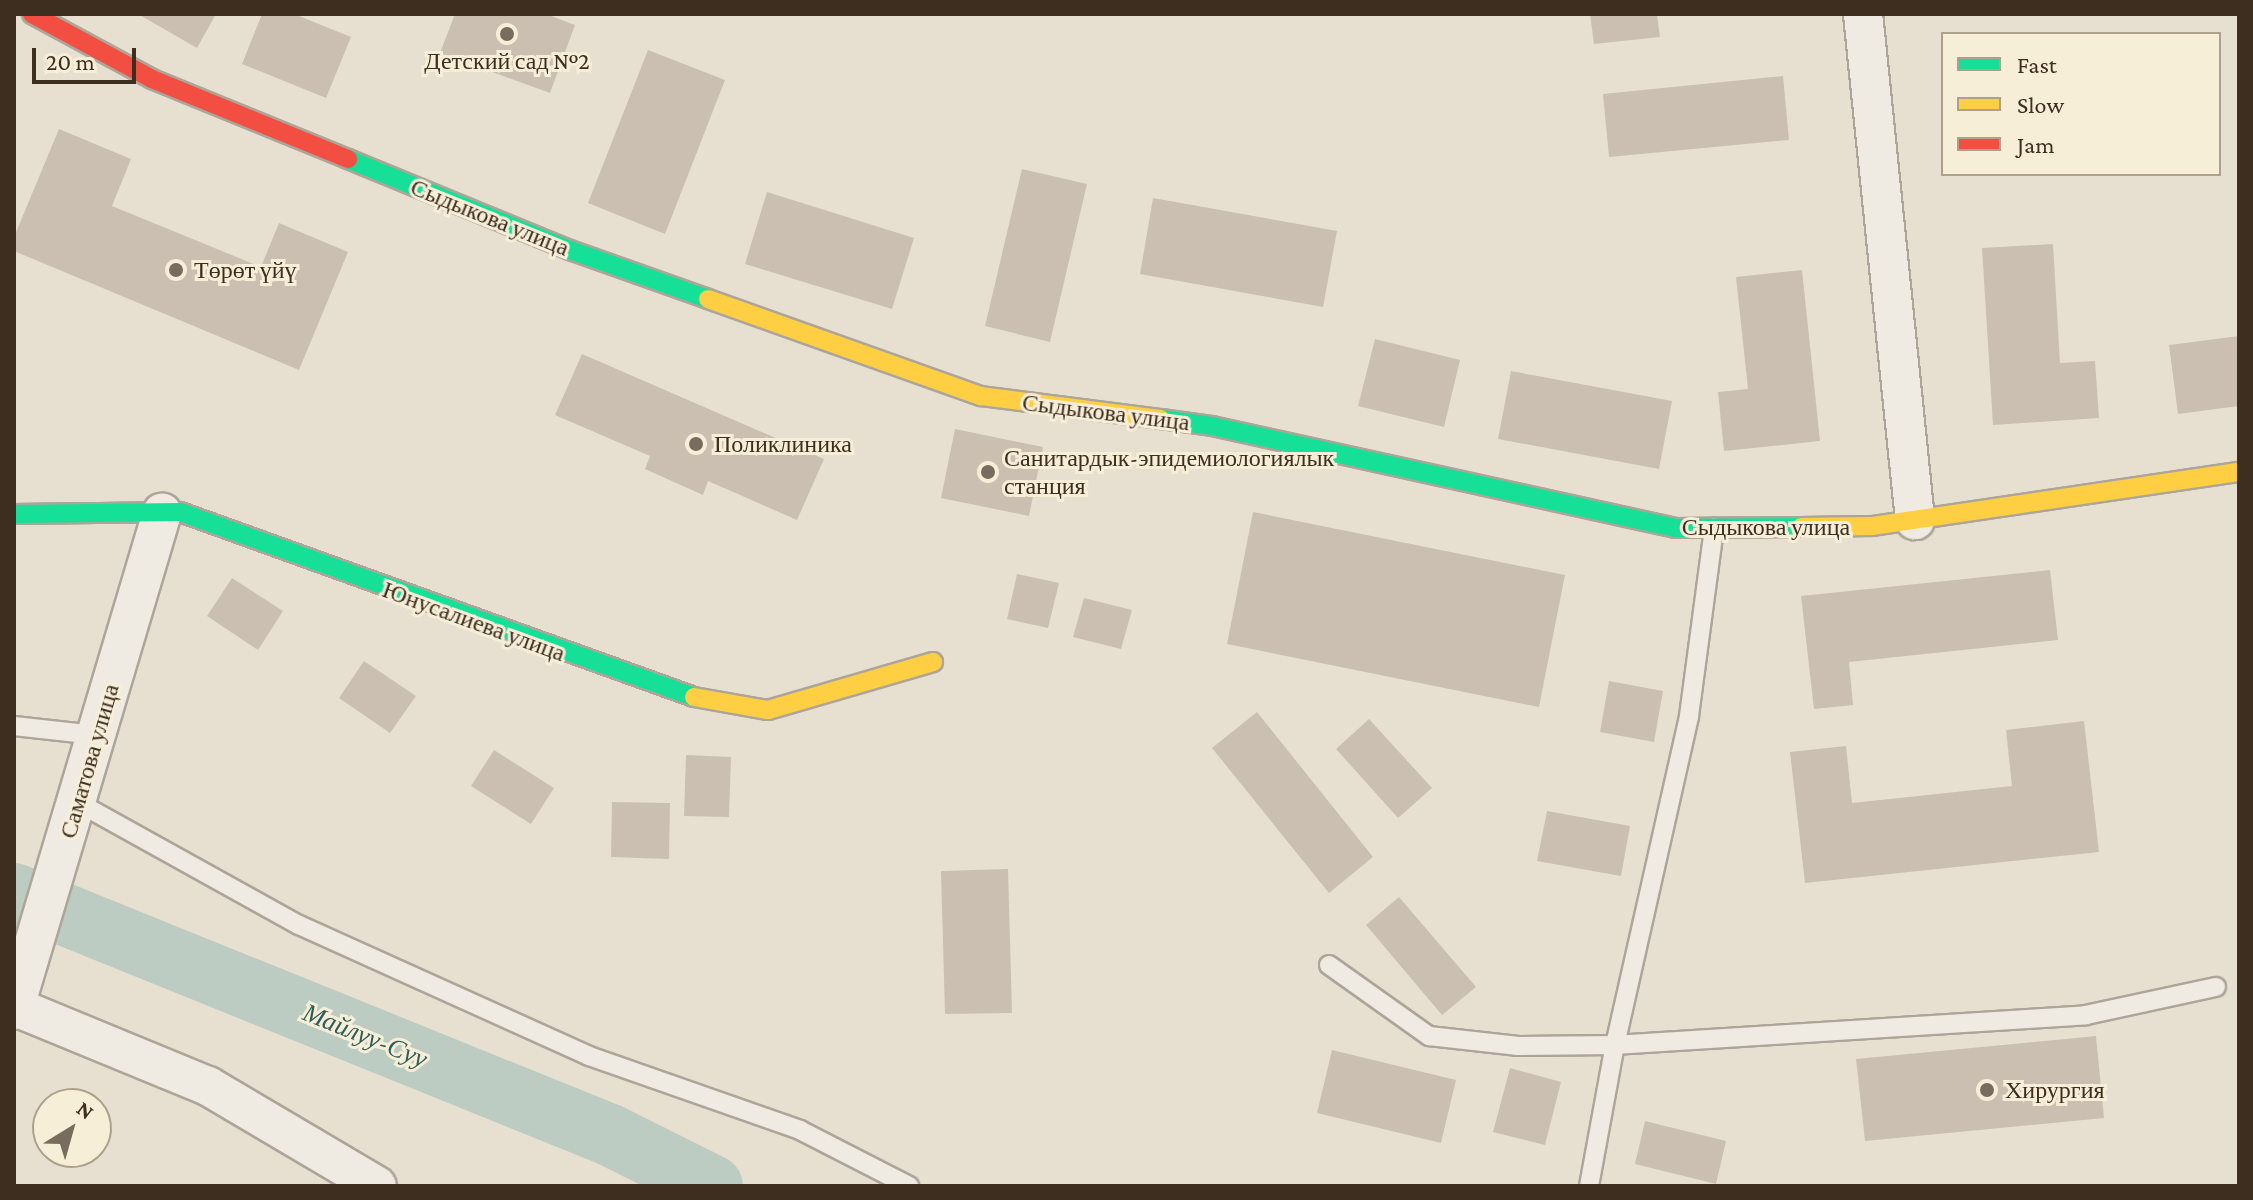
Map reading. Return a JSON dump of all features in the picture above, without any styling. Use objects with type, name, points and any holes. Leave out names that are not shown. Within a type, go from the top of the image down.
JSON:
[{"type":"street","name":"Сыдыкова улица","points":[[32,14],[152,79],[570,250],[981,396],[1212,426],[1675,528],[1872,526],[2239,472]]},
{"type":"street","points":[[1863,14],[1915,520]]},
{"type":"street","name":"Юнусалиева улица","points":[[14,514],[180,512],[686,696],[768,710],[933,662]]},
{"type":"street","name":"Саматова улица","points":[[15,1008],[162,513]]},
{"type":"street","points":[[15,1008],[208,1086],[377,1186]]},
{"type":"lane","points":[[1589,1186],[1615,1045],[1689,716],[1714,528]]},
{"type":"lane","points":[[14,726],[96,735]]},
{"type":"lane","points":[[77,802],[299,925],[589,1056],[800,1130],[909,1186]]},
{"type":"lane","points":[[1329,965],[1429,1036],[1518,1046],[1615,1045],[2086,1015],[2216,987]]},
{"type":"building","points":[[138,14],[216,14],[197,48]]},
{"type":"building","points":[[262,14],[294,14],[351,37],[326,98],[242,64]]},
{"type":"building","points":[[455,14],[546,14],[575,25],[550,93],[440,53]]},
{"type":"building","points":[[1590,14],[1657,14],[1660,37],[1594,44]]},
{"type":"building","points":[[648,50],[725,80],[665,234],[588,203]]},
{"type":"building","points":[[1783,76],[1789,140],[1609,157],[1603,94]]},
{"type":"building","points":[[59,129],[131,159],[112,206],[261,267],[279,223],[348,252],[299,370],[14,251],[14,237]]},
{"type":"building","points":[[1022,169],[1087,184],[1050,342],[985,326]]},
{"type":"building","points":[[767,192],[914,238],[892,309],[745,264]]},
{"type":"building","points":[[1153,198],[1337,231],[1323,307],[1140,274]]},
{"type":"building","points":[[2053,244],[2060,363],[2095,361],[2099,418],[1993,425],[1982,248]]},
{"type":"building","points":[[1802,270],[1820,441],[1724,451],[1718,392],[1748,389],[1736,277]]},
{"type":"building","points":[[2239,336],[2239,406],[2178,414],[2169,345]]},
{"type":"building","points":[[1375,339],[1460,360],[1444,427],[1358,406]]},
{"type":"building","points":[[582,354],[824,459],[797,520],[708,481],[703,495],[645,469],[650,456],[555,415]]},
{"type":"building","points":[[1511,371],[1672,401],[1659,469],[1498,439]]},
{"type":"building","points":[[955,429],[1043,447],[1029,516],[941,498]]},
{"type":"building","points":[[1253,512],[1565,575],[1539,707],[1227,644]]},
{"type":"building","points":[[2050,570],[2058,640],[1849,662],[1853,705],[1814,709],[1801,596]]},
{"type":"building","points":[[1017,574],[1059,583],[1048,628],[1007,619]]},
{"type":"building","points":[[232,578],[283,611],[258,650],[207,616]]},
{"type":"building","points":[[1084,598],[1132,610],[1121,649],[1073,637]]},
{"type":"building","points":[[364,661],[416,696],[390,733],[339,698]]},
{"type":"building","points":[[1609,681],[1663,691],[1654,742],[1600,732]]},
{"type":"building","points":[[1257,712],[1373,857],[1329,893],[1212,748]]},
{"type":"building","points":[[1369,719],[1432,788],[1398,818],[1336,749]]},
{"type":"building","points":[[2084,721],[2099,852],[1805,883],[1790,752],[1846,746],[1852,803],[2012,786],[2006,730]]},
{"type":"building","points":[[494,750],[554,788],[531,824],[471,786]]},
{"type":"building","points":[[686,755],[731,757],[729,817],[684,816]]},
{"type":"building","points":[[612,802],[670,803],[669,859],[611,857]]},
{"type":"building","points":[[1547,811],[1630,826],[1621,876],[1537,861]]},
{"type":"building","points":[[1008,869],[1012,1013],[945,1014],[941,871]]},
{"type":"building","points":[[1399,897],[1476,987],[1442,1015],[1366,925]]},
{"type":"building","points":[[2096,1036],[2104,1118],[1865,1141],[1856,1059]]},
{"type":"building","points":[[1332,1050],[1456,1080],[1441,1143],[1317,1113]]},
{"type":"building","points":[[1510,1068],[1561,1082],[1545,1145],[1493,1132]]},
{"type":"building","points":[[1645,1121],[1726,1141],[1716,1184],[1635,1164]]},
{"type":"waterway","name":"Майлуу-Суу","points":[[14,894],[610,1135],[712,1186]]},
{"type":"traffic: fast","points":[[348,159],[570,250],[708,299]]},
{"type":"traffic: fast","points":[[1161,419],[1212,426],[1675,528],[1801,527]]},
{"type":"traffic: fast","points":[[14,514],[180,512],[694,697]]},
{"type":"traffic: slow","points":[[708,299],[981,396],[1161,419]]},
{"type":"traffic: slow","points":[[1801,527],[1872,526],[2239,472]]},
{"type":"traffic: slow","points":[[694,697],[768,710],[933,662]]},
{"type":"traffic: jam","points":[[32,14],[152,79],[348,159]]},
{"type":"place","name":"Детский сад №2","points":[[507,34]]},
{"type":"place","name":"Төрөт үйү","points":[[176,270]]},
{"type":"place","name":"Поликлиника","points":[[696,444]]},
{"type":"place","name":"Санитардык-эпидемиологиялык станция","points":[[988,472]]},
{"type":"place","name":"Хирургия","points":[[1987,1090]]}]
